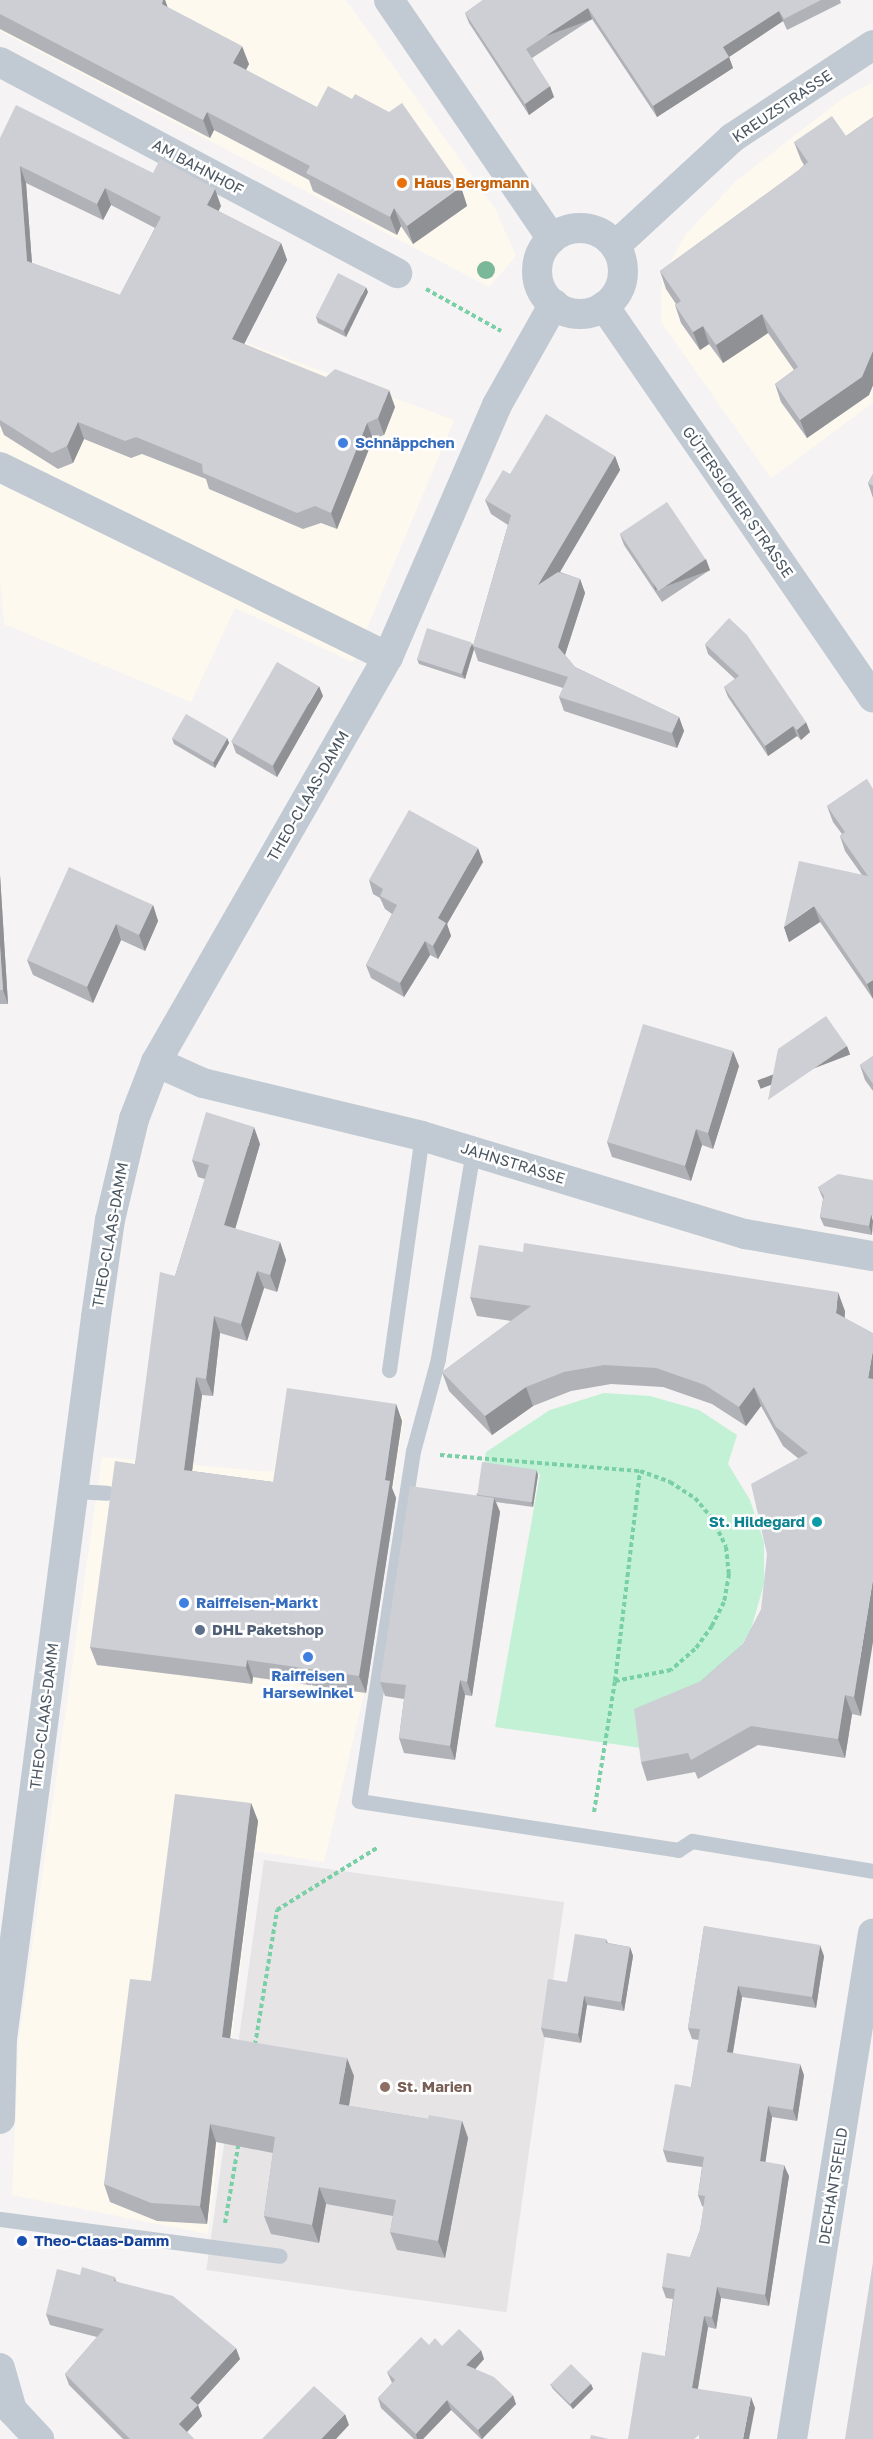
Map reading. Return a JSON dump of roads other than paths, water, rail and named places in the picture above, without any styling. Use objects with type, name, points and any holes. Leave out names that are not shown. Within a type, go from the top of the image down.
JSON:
[{"type":"street","points":[[389,0],[552,238]]},
{"type":"street","name":"KREUZSTRASSE","points":[[615,246],[732,138],[873,45]]},
{"type":"street","name":"AM BAHNHOF","points":[[0,62],[397,273]]},
{"type":"street","points":[[584,229],[604,235],[615,246],[623,271],[621,285],[604,306],[579,314],[554,304],[545,296],[537,272],[541,254],[552,238],[564,231],[584,229]]},
{"type":"street","name":"THEO-CLAAS-DAMM","points":[[0,2119],[2,2039],[110,1220],[134,1119],[156,1062],[388,657],[497,405],[527,347],[554,304]]},
{"type":"street","name":"GÜTERSLOHER STRASSE","points":[[604,306],[869,682]]},
{"type":"street","points":[[0,467],[388,657]]},
{"type":"street","name":"JAHNSTRASSE","points":[[156,1062],[203,1083],[422,1136],[745,1234],[873,1256]]},
{"type":"street","name":"DECHANTSFELD","points":[[792,2439],[873,1933]]},
{"type":"street","points":[[0,2368],[12,2410],[39,2439]]},
{"type":"lane","points":[[389,1370],[422,1136]]},
{"type":"lane","points":[[473,1151],[438,1359],[413,1451],[359,1801],[678,1850],[692,1841],[873,1871]]},
{"type":"lane","points":[[74,1491],[108,1493]]},
{"type":"lane","points":[[0,2219],[280,2256]]},
{"type":"place","name":"Haus Bergmann","points":[[402,183]]},
{"type":"place","name":"Schnäppchen","points":[[343,443]]},
{"type":"place","name":"St. Hildegard","points":[[817,1522]]},
{"type":"place","name":"Raiffeisen-Markt","points":[[184,1603]]},
{"type":"place","name":"DHL Paketshop","points":[[200,1630]]},
{"type":"place","name":"Raiffeisen Harsewinkel","points":[[308,1657]]},
{"type":"place","name":"St. Marien","points":[[385,2087]]},
{"type":"place","name":"Theo-Claas-Damm","points":[[22,2241]]}]
